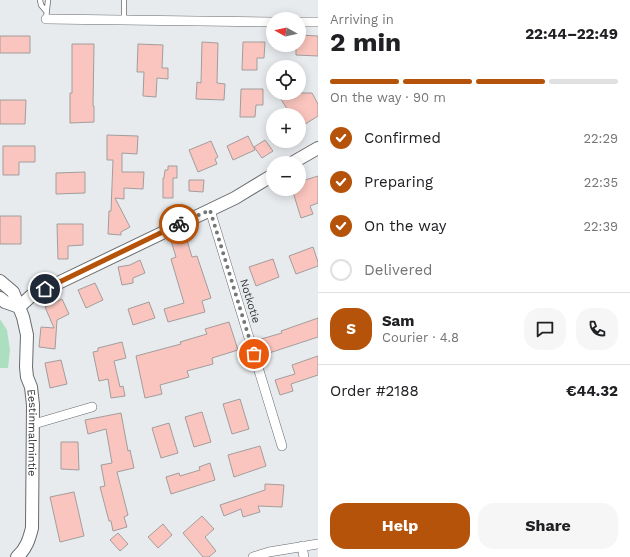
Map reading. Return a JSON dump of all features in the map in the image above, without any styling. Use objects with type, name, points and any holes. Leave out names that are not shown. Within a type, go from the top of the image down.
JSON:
[{"type":"street","points":[[46,15],[124,21],[266,22]]},
{"type":"street","points":[[306,22],[318,22]]},
{"type":"street","points":[[304,156],[318,148]]},
{"type":"street","points":[[0,298],[5,302],[18,307],[31,296],[235,198],[266,178]]},
{"type":"street","name":"Notkotie","points":[[210,210],[282,446]]},
{"type":"street","name":"Eestinmalmintie","points":[[0,281],[13,292],[23,317],[27,334],[26,367],[33,405],[32,528],[30,539],[25,549],[17,557]]},
{"type":"street","points":[[34,424],[92,407]]},
{"type":"street","points":[[253,557],[269,552],[318,544]]},
{"type":"street","points":[[302,546],[304,557]]},
{"type":"lane","points":[[40,0],[46,15]]},
{"type":"lane","points":[[46,15],[48,0]]},
{"type":"lane","points":[[124,0],[124,21]]},
{"type":"green space","points":[[0,319],[7,330],[10,350],[8,368],[0,368]]},
{"type":"building","points":[[306,35],[318,36],[318,56],[296,55],[296,52],[306,52]]},
{"type":"building","points":[[0,36],[30,36],[30,53],[0,53]]},
{"type":"building","points":[[202,42],[218,43],[217,83],[225,84],[224,100],[196,99],[197,82],[201,83]]},
{"type":"building","points":[[243,42],[265,42],[264,58],[257,58],[257,70],[242,70]]},
{"type":"building","points":[[72,44],[94,44],[94,122],[70,123],[70,93],[72,93]]},
{"type":"building","points":[[138,44],[163,45],[162,68],[168,68],[168,79],[157,78],[156,97],[143,96],[144,72],[137,72]]},
{"type":"building","points":[[241,89],[263,89],[263,105],[256,105],[255,117],[240,117]]},
{"type":"building","points":[[306,93],[312,93],[318,104],[318,116],[306,124],[306,108],[287,108],[281,100],[306,100]]},
{"type":"building","points":[[0,100],[26,100],[25,124],[0,124]]},
{"type":"building","points":[[107,135],[138,136],[137,154],[122,153],[122,172],[144,172],[143,189],[124,188],[124,199],[115,198],[130,227],[121,232],[121,235],[108,234],[109,211],[111,211],[113,160],[107,160]]},
{"type":"building","points":[[248,136],[255,150],[233,160],[227,146]]},
{"type":"building","points":[[265,140],[266,148],[271,148],[273,151],[262,158],[254,147]]},
{"type":"building","points":[[211,141],[218,157],[215,159],[217,164],[198,172],[189,150]]},
{"type":"building","points":[[3,146],[35,146],[35,162],[19,162],[19,175],[3,175]]},
{"type":"building","points":[[168,166],[177,166],[177,178],[173,178],[173,198],[163,198],[163,178],[165,170],[168,170]]},
{"type":"building","points":[[85,172],[85,193],[56,194],[56,173]]},
{"type":"building","points":[[318,176],[318,203],[310,206],[313,214],[301,218],[294,196],[306,196],[306,180]]},
{"type":"building","points":[[189,180],[204,180],[203,192],[189,191]]},
{"type":"building","points":[[0,216],[21,216],[21,244],[0,244]]},
{"type":"building","points":[[57,224],[83,224],[83,245],[68,246],[68,259],[58,259]]},
{"type":"building","points":[[186,237],[192,257],[197,256],[211,298],[202,301],[205,312],[168,322],[164,309],[184,303],[171,259],[176,257],[171,241]]},
{"type":"building","points":[[313,247],[318,266],[296,274],[289,256]]},
{"type":"building","points":[[273,259],[279,277],[256,286],[249,267]]},
{"type":"building","points":[[140,260],[145,273],[133,278],[133,283],[122,285],[118,267],[130,265]]},
{"type":"building","points":[[95,283],[103,300],[86,308],[78,290]]},
{"type":"building","points":[[62,299],[69,314],[57,320],[55,349],[39,347],[41,327],[54,328],[45,307]]},
{"type":"building","points":[[149,302],[155,318],[133,325],[128,309]]},
{"type":"building","points":[[318,318],[318,337],[266,354],[261,339],[282,333],[281,331]]},
{"type":"building","points":[[229,322],[238,350],[212,358],[213,364],[187,371],[189,377],[160,385],[162,394],[145,398],[136,356],[181,344],[180,342],[207,334],[205,329]]},
{"type":"building","points":[[122,342],[126,358],[114,361],[120,387],[123,386],[125,396],[111,398],[108,379],[99,381],[93,352],[98,351],[98,348]]},
{"type":"building","points":[[318,356],[318,375],[291,384],[293,391],[280,395],[275,380],[295,374],[292,365]]},
{"type":"building","points":[[61,360],[67,384],[50,388],[45,363]]},
{"type":"building","points":[[240,399],[249,429],[232,434],[223,404]]},
{"type":"building","points":[[202,412],[211,442],[194,447],[185,417]]},
{"type":"building","points":[[121,413],[128,451],[130,450],[134,468],[117,472],[128,515],[124,517],[127,527],[113,531],[100,487],[105,486],[101,465],[112,463],[106,429],[88,434],[85,420]]},
{"type":"building","points":[[169,423],[178,453],[161,458],[152,428]]},
{"type":"building","points":[[61,442],[78,442],[79,470],[61,469]]},
{"type":"building","points":[[260,446],[266,466],[234,477],[228,455]]},
{"type":"building","points":[[210,463],[215,480],[171,494],[166,477],[179,473],[180,476],[200,470],[199,467]]},
{"type":"building","points":[[265,484],[284,485],[282,507],[258,506],[260,512],[243,517],[241,509],[224,516],[220,505],[265,490]]},
{"type":"building","points":[[74,492],[84,536],[60,542],[50,497]]},
{"type":"building","points":[[202,516],[214,529],[205,537],[216,551],[209,557],[203,557],[183,533]]},
{"type":"building","points":[[163,524],[172,535],[158,548],[148,537]]},
{"type":"building","points":[[118,533],[128,544],[120,551],[110,540]]},
{"type":"way so far","points":[[179,224],[210,210],[254,354]]},
{"type":"route","points":[[45,289],[179,224]]}]
